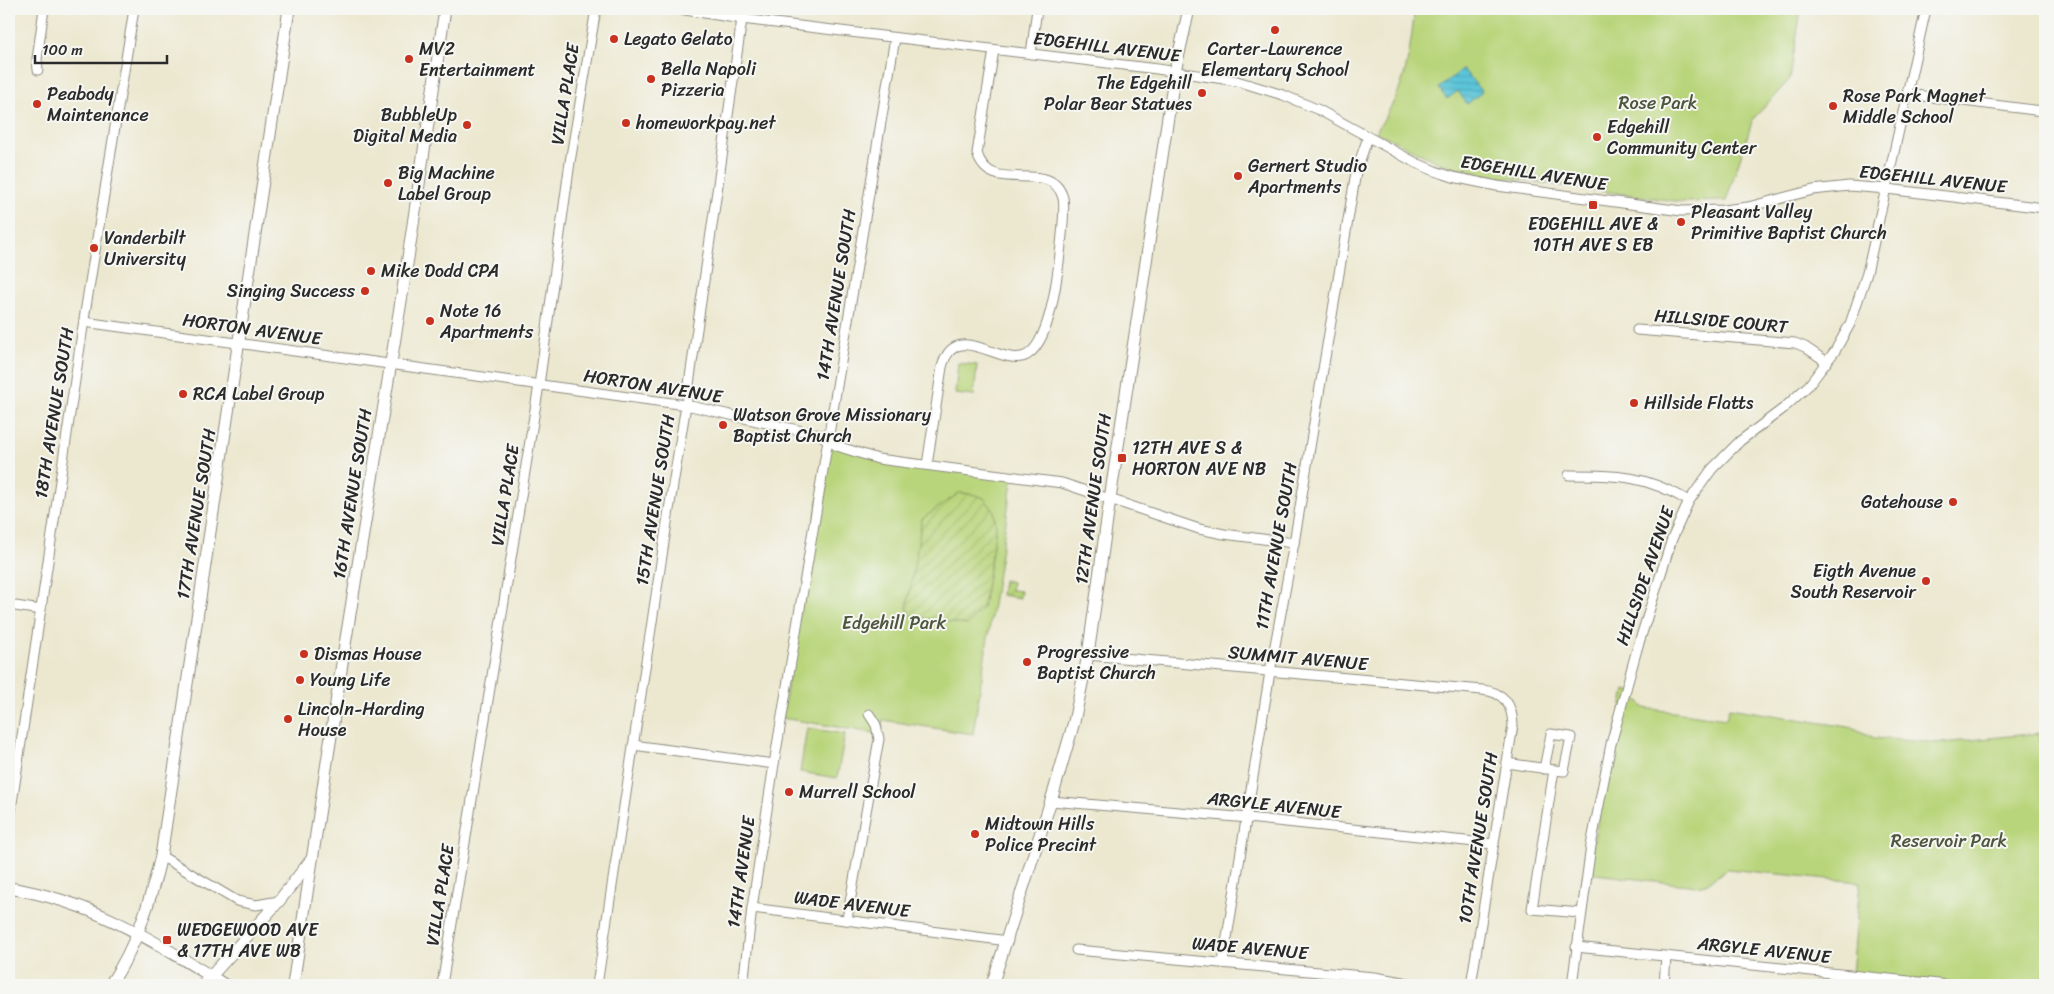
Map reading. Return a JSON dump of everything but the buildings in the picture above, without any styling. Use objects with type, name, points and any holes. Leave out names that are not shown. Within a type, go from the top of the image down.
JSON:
[{"type":"main road","name":"17TH AVENUE SOUTH","points":[[110,985],[121,969],[138,933],[161,856],[289,9]]},
{"type":"main road","name":"16TH AVENUE SOUTH","points":[[293,985],[343,658],[391,366],[445,9]]},
{"type":"main road","name":"12TH AVENUE SOUTH","points":[[992,985],[1008,941],[1074,722],[1088,655],[1174,71],[1189,9]]},
{"type":"main road","points":[[207,981],[279,901],[312,858]]},
{"type":"main road","points":[[9,888],[74,903],[138,933],[207,981],[225,985]]},
{"type":"street","points":[[38,70],[37,59],[44,9]]},
{"type":"street","name":"18TH AVENUE SOUTH","points":[[9,823],[84,322],[134,9]]},
{"type":"street","name":"VILLA PLACE","points":[[442,985],[539,385],[570,162],[596,9]]},
{"type":"street","name":"EDGEHILL AVENUE","points":[[679,9],[742,19],[1174,71],[1237,81],[1283,95],[1319,110],[1416,163],[1453,177],[1497,186],[1682,211],[1748,207],[1833,187],[1887,189],[2045,208]]},
{"type":"street","points":[[1031,54],[1037,9]]},
{"type":"street","name":"HILLSIDE AVENUE","points":[[1572,985],[1598,805],[1620,709],[1672,539],[1690,501],[1712,469],[1730,450],[1800,393],[1827,362],[1850,324],[1861,295],[1887,189],[1926,9]]},
{"type":"street","name":"15TH AVENUE SOUTH","points":[[597,985],[686,405],[742,19]]},
{"type":"street","name":"14TH AVENUE SOUTH","points":[[774,764],[895,38]]},
{"type":"street","points":[[927,465],[942,367],[947,356],[957,348],[970,345],[1013,357],[1027,355],[1036,348],[1041,337],[1054,291],[1062,215],[1063,200],[1061,194],[1053,184],[1043,178],[1003,177],[992,174],[982,166],[977,153],[994,50]]},
{"type":"street","points":[[1907,94],[2042,111]]},
{"type":"street","name":"11TH AVENUE SOUTH","points":[[1223,962],[1248,818],[1270,672],[1294,543],[1356,172],[1368,137]]},
{"type":"street","name":"HORTON AVENUE","points":[[84,322],[391,366],[686,405],[820,435],[837,446],[878,459],[1062,483],[1199,529],[1294,543]]},
{"type":"street","name":"HILLSIDE COURT","points":[[1637,330],[1795,343],[1805,347],[1827,362]]},
{"type":"street","points":[[1569,475],[1629,477],[1650,481],[1690,501]]},
{"type":"street","points":[[9,605],[41,610]]},
{"type":"street","name":"SUMMIT AVENUE","points":[[1088,655],[1488,690],[1504,697]]},
{"type":"street","name":"10TH AVENUE SOUTH","points":[[1471,985],[1507,763],[1512,717],[1504,697]]},
{"type":"street","points":[[847,919],[879,739],[876,725],[869,714]]},
{"type":"street","points":[[1507,763],[1564,771],[1571,737],[1551,734],[1544,768]]},
{"type":"street","points":[[633,745],[774,764]]},
{"type":"street","name":"14TH AVENUE","points":[[743,985],[752,908],[774,764]]},
{"type":"street","points":[[1554,770],[1532,908],[1581,913]]},
{"type":"street","name":"ARGYLE AVENUE","points":[[1051,801],[1248,818],[1494,844]]},
{"type":"street","points":[[161,856],[237,901],[256,905],[279,901]]},
{"type":"street","name":"WADE AVENUE","points":[[752,908],[1008,941]]},
{"type":"street","name":"ARGYLE AVENUE","points":[[1576,947],[1948,985]]},
{"type":"street","name":"WADE AVENUE","points":[[1076,950],[1374,976],[1420,985]]},
{"type":"street","points":[[1664,985],[1666,956]]},
{"type":"green space","name":"Rose Park","points":[[1415,9],[1801,9],[1790,79],[1753,119],[1726,201],[1682,202],[1484,175],[1439,163],[1376,132],[1396,97],[1404,76]]},
{"type":"green space","points":[[958,363],[977,365],[974,396],[955,394]]},
{"type":"green space","name":"Edgehill Park","points":[[828,440],[878,459],[1013,476],[973,734],[883,720],[880,734],[782,718]]},
{"type":"green space","points":[[959,493],[972,494],[984,498],[994,511],[996,527],[983,607],[967,625],[911,616],[907,608],[922,519]]},
{"type":"green space","points":[[1003,580],[1012,582],[1011,590],[1021,591],[1020,598],[1001,595]]},
{"type":"green space","name":"Reservoir Park","points":[[1625,690],[1632,692],[1644,708],[1726,719],[1729,708],[1854,728],[1874,738],[1942,743],[2039,733],[2041,744],[2045,745],[2045,985],[1979,985],[1852,975],[1860,882],[1727,869],[1706,884],[1696,886],[1587,873]]},
{"type":"green space","points":[[807,728],[845,734],[837,778],[800,772]]},
{"type":"water","points":[[1463,69],[1482,92],[1467,104],[1458,91],[1447,99],[1439,88]]},
{"type":"place","name":"Carter-Lawrence Elementary School","points":[[1275,30]]},
{"type":"place","name":"Legato Gelato","points":[[614,39]]},
{"type":"place","name":"MV2 Entertainment","points":[[409,59]]},
{"type":"place","name":"Bella Napoli Pizzeria","points":[[651,79]]},
{"type":"place","name":"The Edgehill Polar Bear Statues","points":[[1202,93]]},
{"type":"place","name":"Peabody Maintenance","points":[[37,104]]},
{"type":"place","name":"Rose Park Magnet Middle School","points":[[1833,106]]},
{"type":"place","name":"homeworkpay.net","points":[[626,123]]},
{"type":"place","name":"BubbleUp Digital Media","points":[[467,125]]},
{"type":"place","name":"Edgehill Community Center","points":[[1597,137]]},
{"type":"place","name":"Gernert Studio Apartments","points":[[1238,176]]},
{"type":"place","name":"Big Machine Label Group","points":[[388,183]]},
{"type":"place","name":"EDGEHILL AVE & 10TH AVE S EB","points":[[1593,205]]},
{"type":"place","name":"Pleasant Valley Primitive Baptist Church","points":[[1681,222]]},
{"type":"place","name":"Vanderbilt University","points":[[94,248]]},
{"type":"place","name":"Mike Dodd CPA","points":[[371,271]]},
{"type":"place","name":"Singing Success","points":[[365,291]]},
{"type":"place","name":"Note 16 Apartments","points":[[430,321]]},
{"type":"place","name":"RCA Label Group","points":[[183,394]]},
{"type":"place","name":"Hillside Flatts","points":[[1634,403]]},
{"type":"place","name":"Watson Grove Missionary Baptist Church","points":[[723,425]]},
{"type":"place","name":"12TH AVE S & HORTON AVE NB","points":[[1122,458]]},
{"type":"place","name":"Gatehouse","points":[[1953,502]]},
{"type":"place","name":"Eigth Avenue South Reservoir","points":[[1926,581]]},
{"type":"place","name":"Dismas House","points":[[304,654]]},
{"type":"place","name":"Progressive Baptist Church","points":[[1027,662]]},
{"type":"place","name":"Young Life","points":[[300,680]]},
{"type":"place","name":"Lincoln-Harding House","points":[[288,719]]},
{"type":"place","name":"Murrell School","points":[[789,792]]},
{"type":"place","name":"Midtown Hills Police Precint","points":[[975,834]]},
{"type":"place","name":"WEDGEWOOD AVE & 17TH AVE WB","points":[[167,940]]}]
